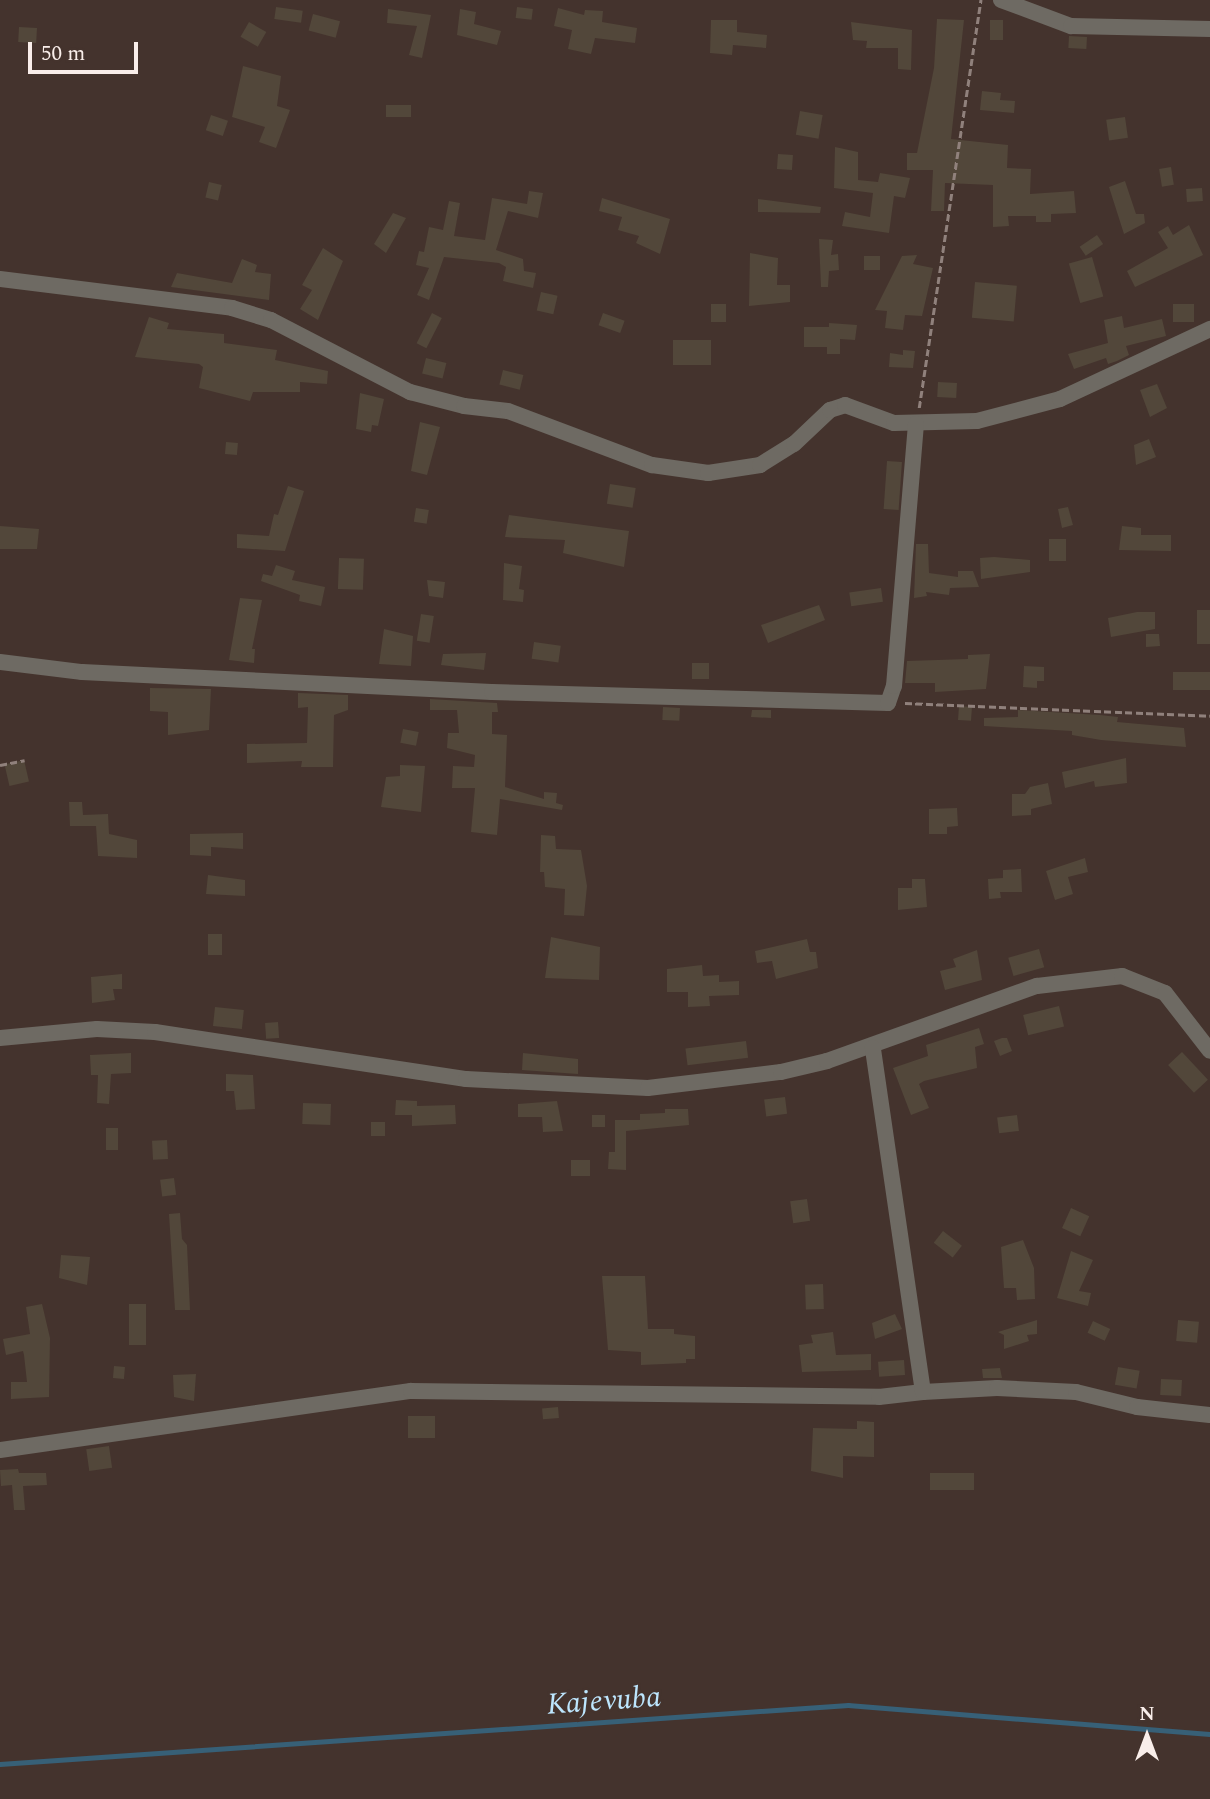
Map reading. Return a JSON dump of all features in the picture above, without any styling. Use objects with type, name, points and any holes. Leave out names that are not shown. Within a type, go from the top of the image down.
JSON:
[{"type":"street","points":[[1001,0],[1071,26],[1210,29]]},
{"type":"street","points":[[0,279],[232,308],[271,320],[410,392],[464,406],[508,411],[620,456],[678,470],[729,472],[760,465],[794,444],[830,410],[845,405],[894,423],[977,421],[1060,399],[1210,329]]},
{"type":"street","points":[[0,662],[82,672],[492,691],[888,702],[894,686],[916,424]]},
{"type":"street","points":[[0,1038],[97,1029],[155,1032],[233,1040],[466,1079],[601,1088],[781,1072],[873,1048],[1000,997],[1053,983],[1122,976],[1165,993],[1210,1051]]},
{"type":"street","points":[[873,1048],[923,1392]]},
{"type":"street","points":[[0,1450],[411,1391],[879,1396],[997,1388],[1076,1392],[1137,1407],[1210,1415]]},
{"type":"path","points":[[916,424],[928,368],[959,125],[981,0]]},
{"type":"path","points":[[888,702],[1210,716]]},
{"type":"path","points":[[0,765],[25,760]]},
{"type":"building","points":[[276,7],[303,11],[301,23],[274,19]]},
{"type":"building","points":[[517,7],[533,9],[532,20],[516,18]]},
{"type":"building","points":[[558,8],[584,15],[585,10],[603,11],[602,22],[637,28],[635,43],[595,38],[591,54],[568,49],[572,30],[554,26]]},
{"type":"building","points":[[388,9],[431,15],[422,58],[409,55],[417,26],[387,23]]},
{"type":"building","points":[[460,9],[476,12],[474,24],[501,31],[497,45],[457,35]]},
{"type":"building","points":[[313,14],[340,21],[336,38],[309,30]]},
{"type":"building","points":[[937,19],[964,20],[951,139],[1008,145],[1007,168],[1031,169],[1030,194],[1074,191],[1076,213],[1051,214],[1051,222],[1036,222],[1036,216],[1008,216],[1009,226],[993,227],[993,185],[945,183],[944,211],[931,211],[933,170],[907,170],[907,153],[917,153],[934,68]]},
{"type":"building","points":[[711,20],[737,20],[737,32],[767,35],[766,48],[733,45],[732,55],[710,53]]},
{"type":"building","points":[[990,20],[1003,20],[1003,40],[990,40]]},
{"type":"building","points":[[249,22],[266,32],[258,47],[240,37]]},
{"type":"building","points":[[851,22],[912,30],[911,70],[898,69],[898,48],[866,48],[867,41],[853,40]]},
{"type":"building","points":[[19,27],[37,28],[36,43],[18,42]]},
{"type":"building","points":[[1069,36],[1087,37],[1086,49],[1068,48]]},
{"type":"building","points":[[243,66],[281,76],[277,106],[290,110],[276,148],[259,142],[265,127],[232,117]]},
{"type":"building","points":[[982,91],[1001,93],[1000,100],[1015,101],[1014,113],[980,110]]},
{"type":"building","points":[[386,105],[411,105],[411,117],[386,117]]},
{"type":"building","points":[[800,111],[823,115],[818,139],[796,135]]},
{"type":"building","points":[[211,115],[228,121],[223,136],[206,130]]},
{"type":"building","points":[[1125,117],[1128,138],[1109,140],[1106,120]]},
{"type":"building","points":[[835,147],[858,152],[858,180],[878,182],[880,173],[910,178],[905,198],[894,196],[889,233],[842,226],[845,212],[870,217],[873,193],[834,188]]},
{"type":"building","points":[[778,154],[793,155],[792,170],[777,169]]},
{"type":"building","points":[[1171,167],[1174,185],[1162,187],[1159,169]]},
{"type":"building","points":[[1125,181],[1136,214],[1144,214],[1145,223],[1124,234],[1109,187]]},
{"type":"building","points":[[209,182],[222,185],[218,201],[205,198]]},
{"type":"building","points":[[1202,188],[1203,201],[1187,202],[1186,189]]},
{"type":"building","points":[[529,191],[543,193],[538,218],[508,211],[496,250],[523,259],[524,271],[536,273],[533,288],[503,281],[506,267],[499,263],[444,257],[429,300],[417,295],[429,268],[416,265],[419,251],[424,252],[429,227],[443,230],[449,201],[460,203],[454,236],[485,240],[492,198],[527,204]]},
{"type":"building","points":[[602,198],[670,219],[660,254],[636,243],[639,236],[618,230],[622,217],[599,211]]},
{"type":"building","points":[[758,199],[821,207],[820,213],[758,212]]},
{"type":"building","points":[[393,213],[406,218],[386,253],[374,244]]},
{"type":"building","points":[[1189,225],[1203,255],[1135,287],[1127,271],[1168,248],[1158,232],[1168,226],[1173,235]]},
{"type":"building","points":[[1097,235],[1103,244],[1086,256],[1080,247]]},
{"type":"building","points":[[819,239],[833,240],[831,255],[838,254],[839,270],[829,271],[828,287],[821,287]]},
{"type":"building","points":[[323,248],[343,261],[318,320],[300,309],[312,290],[302,285]]},
{"type":"building","points":[[750,253],[778,258],[777,285],[790,285],[790,302],[749,306]]},
{"type":"building","points":[[917,255],[913,264],[933,268],[922,316],[905,315],[903,330],[885,328],[887,311],[875,310],[902,256]]},
{"type":"building","points":[[864,256],[880,256],[880,270],[864,270]]},
{"type":"building","points":[[1092,257],[1103,296],[1080,303],[1069,264]]},
{"type":"building","points":[[242,259],[257,265],[255,272],[271,274],[269,300],[171,287],[177,273],[232,283]]},
{"type":"building","points":[[975,282],[1017,286],[1014,322],[972,318]]},
{"type":"building","points":[[541,292],[558,296],[553,314],[537,311]]},
{"type":"building","points":[[711,304],[726,304],[726,322],[711,322]]},
{"type":"building","points":[[1173,304],[1194,304],[1194,322],[1173,322]]},
{"type":"building","points":[[432,313],[442,318],[426,348],[417,343]]},
{"type":"building","points":[[603,313],[625,321],[620,333],[599,325]]},
{"type":"building","points":[[1122,316],[1124,328],[1162,319],[1166,336],[1126,346],[1129,355],[1117,361],[1108,364],[1106,358],[1074,369],[1068,354],[1108,343],[1104,320]]},
{"type":"building","points":[[149,317],[169,323],[167,329],[224,334],[224,343],[277,350],[275,360],[328,371],[327,384],[300,382],[300,392],[253,392],[250,401],[199,388],[203,367],[199,364],[135,357]]},
{"type":"building","points":[[829,323],[857,325],[855,340],[840,339],[840,354],[827,354],[827,347],[804,347],[804,327],[829,327]]},
{"type":"building","points":[[673,340],[711,340],[711,365],[673,365]]},
{"type":"building","points":[[903,350],[915,351],[913,368],[889,367],[890,353],[903,355]]},
{"type":"building","points":[[426,358],[446,363],[443,379],[422,374]]},
{"type":"building","points":[[503,370],[523,375],[520,390],[499,385]]},
{"type":"building","points":[[938,382],[957,383],[956,398],[937,397]]},
{"type":"building","points":[[1157,384],[1167,408],[1150,417],[1140,390]]},
{"type":"building","points":[[360,393],[384,399],[378,426],[372,425],[371,432],[356,429]]},
{"type":"building","points":[[420,422],[440,427],[427,475],[411,471]]},
{"type":"building","points":[[1149,439],[1156,457],[1136,465],[1134,445]]},
{"type":"building","points":[[226,442],[238,443],[237,455],[225,454]]},
{"type":"building","points":[[887,461],[902,462],[899,510],[884,509]]},
{"type":"building","points":[[610,484],[636,488],[633,508],[607,504]]},
{"type":"building","points":[[288,486],[304,491],[285,551],[237,548],[237,534],[269,536],[274,514],[278,515]]},
{"type":"building","points":[[1068,507],[1073,525],[1062,528],[1058,509]]},
{"type":"building","points":[[416,508],[429,510],[427,524],[414,522]]},
{"type":"building","points":[[509,515],[629,531],[624,567],[563,553],[565,540],[505,537]]},
{"type":"building","points":[[0,526],[39,529],[37,549],[0,549]]},
{"type":"building","points":[[1122,526],[1141,528],[1141,535],[1171,535],[1171,551],[1119,550]]},
{"type":"building","points":[[1049,539],[1066,539],[1066,561],[1049,561]]},
{"type":"building","points":[[916,544],[928,544],[929,573],[958,577],[958,571],[973,571],[979,587],[950,588],[949,595],[926,592],[927,596],[914,598]]},
{"type":"building","points":[[339,558],[364,559],[363,590],[338,589]]},
{"type":"building","points":[[980,558],[1030,560],[1030,572],[981,579]]},
{"type":"building","points":[[504,563],[522,566],[519,589],[524,590],[523,602],[503,600]]},
{"type":"building","points":[[276,565],[295,571],[292,580],[325,587],[321,606],[299,601],[300,595],[261,581],[263,574],[272,576]]},
{"type":"building","points":[[427,580],[445,582],[443,598],[429,596]]},
{"type":"building","points":[[881,588],[883,602],[851,606],[849,592]]},
{"type":"building","points":[[240,598],[262,600],[252,649],[255,649],[254,663],[229,660]]},
{"type":"building","points":[[819,605],[825,620],[768,643],[761,625]]},
{"type":"building","points":[[1197,610],[1210,610],[1210,644],[1197,644]]},
{"type":"building","points":[[1137,612],[1155,612],[1155,629],[1111,637],[1108,618]]},
{"type":"building","points":[[421,614],[434,616],[430,643],[417,641]]},
{"type":"building","points":[[384,629],[413,636],[411,666],[379,664]]},
{"type":"building","points":[[1146,634],[1159,634],[1160,646],[1146,647]]},
{"type":"building","points":[[534,642],[561,646],[558,663],[532,659]]},
{"type":"building","points":[[486,653],[484,670],[441,665],[443,654]]},
{"type":"building","points":[[990,654],[986,689],[935,692],[935,683],[905,683],[907,661],[968,659],[968,655]]},
{"type":"building","points":[[692,663],[709,663],[709,679],[692,679]]},
{"type":"building","points":[[1024,666],[1044,667],[1044,681],[1037,681],[1037,688],[1023,687]]},
{"type":"building","points":[[1173,672],[1210,672],[1210,690],[1173,690]]},
{"type":"building","points":[[150,688],[211,689],[209,730],[168,735],[168,712],[150,711]]},
{"type":"building","points":[[298,693],[348,695],[348,710],[334,715],[333,767],[301,767],[302,761],[247,763],[247,744],[307,743],[308,707],[298,708]]},
{"type":"building","points":[[430,699],[497,703],[498,712],[492,712],[492,734],[507,735],[505,787],[544,799],[544,792],[557,793],[556,803],[563,805],[562,810],[500,799],[497,835],[471,832],[475,788],[452,788],[453,766],[474,767],[475,755],[447,748],[448,733],[459,733],[457,710],[430,710]]},
{"type":"building","points":[[959,706],[972,707],[971,721],[958,720]]},
{"type":"building","points":[[663,707],[680,708],[679,721],[662,720]]},
{"type":"building","points":[[752,710],[771,710],[771,718],[751,717]]},
{"type":"building","points":[[1018,710],[1100,715],[1118,717],[1117,722],[1184,728],[1186,747],[1101,740],[1072,735],[1072,731],[984,726],[984,718],[1018,717]]},
{"type":"building","points":[[403,729],[419,732],[416,746],[400,743]]},
{"type":"building","points":[[1126,758],[1127,783],[1095,787],[1094,781],[1065,788],[1062,772]]},
{"type":"building","points":[[24,760],[29,781],[9,786],[5,764]]},
{"type":"building","points":[[400,765],[425,766],[421,812],[381,807],[386,777],[400,776]]},
{"type":"building","points":[[1048,783],[1052,804],[1031,809],[1031,815],[1012,816],[1012,794],[1025,794],[1030,787]]},
{"type":"building","points":[[69,802],[82,802],[83,815],[108,814],[109,834],[137,840],[137,858],[98,856],[96,826],[70,826]]},
{"type":"building","points":[[957,808],[958,826],[947,827],[947,834],[929,834],[929,809]]},
{"type":"building","points":[[243,833],[243,849],[211,847],[211,856],[190,855],[190,834]]},
{"type":"building","points":[[541,835],[555,836],[556,849],[581,850],[587,886],[584,916],[564,915],[565,889],[545,887],[544,872],[540,872]]},
{"type":"building","points":[[1085,858],[1088,872],[1068,877],[1073,894],[1055,900],[1046,871]]},
{"type":"building","points":[[1021,869],[1022,892],[1000,892],[1001,898],[989,899],[988,879],[1003,878],[1003,870]]},
{"type":"building","points":[[208,875],[245,880],[245,896],[206,894]]},
{"type":"building","points":[[912,879],[925,879],[927,907],[898,910],[898,888],[912,888]]},
{"type":"building","points":[[208,934],[222,934],[222,955],[208,955]]},
{"type":"building","points":[[551,937],[600,947],[599,980],[545,978]]},
{"type":"building","points":[[807,939],[810,952],[816,952],[818,968],[776,979],[772,961],[757,963],[755,951]]},
{"type":"building","points":[[1039,949],[1044,967],[1013,976],[1008,958]]},
{"type":"building","points":[[977,950],[982,980],[945,990],[940,971],[956,967],[953,959]]},
{"type":"building","points":[[702,965],[703,976],[719,975],[719,982],[739,981],[739,995],[709,996],[710,1006],[688,1007],[688,992],[667,992],[667,969]]},
{"type":"building","points":[[122,974],[122,989],[113,989],[115,1000],[92,1003],[91,977]]},
{"type":"building","points":[[1059,1006],[1064,1026],[1028,1035],[1023,1015]]},
{"type":"building","points":[[215,1007],[244,1010],[242,1029],[213,1026]]},
{"type":"building","points":[[278,1022],[279,1038],[266,1039],[265,1023]]},
{"type":"building","points":[[979,1028],[984,1044],[975,1047],[977,1068],[919,1084],[929,1108],[911,1115],[893,1068],[928,1056],[926,1045]]},
{"type":"building","points":[[1007,1038],[1012,1051],[1000,1056],[994,1041]]},
{"type":"building","points":[[746,1041],[748,1058],[688,1065],[685,1048]]},
{"type":"building","points":[[1182,1052],[1208,1080],[1194,1093],[1168,1065]]},
{"type":"building","points":[[131,1053],[131,1073],[111,1074],[109,1104],[97,1103],[98,1075],[91,1075],[90,1055]]},
{"type":"building","points":[[523,1053],[578,1059],[578,1074],[522,1070]]},
{"type":"building","points":[[226,1074],[253,1075],[255,1109],[236,1110],[234,1091],[226,1091]]},
{"type":"building","points":[[785,1097],[787,1114],[766,1116],[764,1100]]},
{"type":"building","points":[[396,1100],[417,1101],[417,1106],[455,1105],[456,1124],[412,1126],[412,1115],[395,1115]]},
{"type":"building","points":[[557,1101],[563,1131],[543,1132],[542,1117],[518,1117],[518,1104]]},
{"type":"building","points":[[303,1103],[331,1104],[330,1125],[302,1124]]},
{"type":"building","points":[[665,1109],[688,1109],[689,1125],[626,1131],[626,1170],[608,1169],[609,1152],[615,1152],[615,1120],[640,1120],[640,1114],[665,1113]]},
{"type":"building","points":[[592,1115],[605,1115],[605,1127],[592,1127]]},
{"type":"building","points":[[1017,1115],[1019,1131],[999,1133],[997,1117]]},
{"type":"building","points":[[371,1122],[385,1122],[385,1136],[371,1136]]},
{"type":"building","points":[[106,1128],[118,1128],[118,1150],[106,1150]]},
{"type":"building","points":[[167,1140],[168,1159],[153,1160],[152,1141]]},
{"type":"building","points":[[571,1160],[590,1160],[590,1176],[571,1176]]},
{"type":"building","points":[[174,1178],[176,1195],[162,1197],[160,1180]]},
{"type":"building","points":[[807,1199],[810,1221],[793,1223],[790,1201]]},
{"type":"building","points":[[1071,1208],[1089,1216],[1080,1236],[1062,1228]]},
{"type":"building","points":[[180,1213],[182,1239],[187,1245],[190,1310],[175,1310],[169,1214]]},
{"type":"building","points":[[943,1231],[962,1246],[953,1258],[934,1243]]},
{"type":"building","points":[[1023,1240],[1034,1268],[1035,1299],[1017,1300],[1016,1288],[1004,1288],[1001,1247]]},
{"type":"building","points":[[1071,1251],[1093,1260],[1079,1291],[1091,1293],[1088,1306],[1057,1298]]},
{"type":"building","points":[[61,1255],[90,1257],[87,1285],[59,1278]]},
{"type":"building","points":[[602,1276],[645,1276],[648,1329],[674,1329],[674,1334],[695,1336],[695,1359],[686,1359],[686,1363],[641,1365],[641,1352],[608,1350]]},
{"type":"building","points":[[823,1284],[824,1309],[806,1310],[805,1285]]},
{"type":"building","points":[[42,1304],[50,1338],[49,1397],[11,1399],[11,1382],[27,1382],[24,1355],[23,1351],[6,1355],[3,1339],[30,1334],[26,1307]]},
{"type":"building","points":[[129,1304],[146,1304],[146,1345],[129,1345]]},
{"type":"building","points":[[895,1314],[902,1329],[875,1339],[872,1323]]},
{"type":"building","points":[[1037,1320],[1037,1334],[1027,1335],[1029,1341],[1004,1349],[1004,1335],[998,1332]]},
{"type":"building","points":[[1178,1320],[1199,1322],[1197,1343],[1176,1341]]},
{"type":"building","points":[[1093,1321],[1110,1329],[1105,1341],[1088,1333]]},
{"type":"building","points":[[833,1332],[836,1355],[871,1354],[871,1370],[802,1372],[799,1345],[813,1343],[811,1335]]},
{"type":"building","points":[[904,1360],[905,1375],[879,1377],[878,1362]]},
{"type":"building","points":[[114,1366],[125,1367],[124,1379],[113,1378]]},
{"type":"building","points":[[1118,1367],[1140,1371],[1137,1389],[1115,1385]]},
{"type":"building","points":[[1000,1368],[1002,1378],[983,1378],[982,1369]]},
{"type":"building","points":[[196,1374],[194,1401],[174,1397],[173,1375]]},
{"type":"building","points":[[1161,1379],[1182,1380],[1181,1396],[1160,1395]]},
{"type":"building","points":[[558,1407],[559,1418],[543,1419],[542,1408]]},
{"type":"building","points":[[408,1416],[435,1416],[435,1438],[408,1438]]},
{"type":"building","points":[[857,1421],[874,1422],[874,1457],[843,1456],[843,1478],[811,1471],[813,1428],[857,1429]]},
{"type":"building","points":[[109,1446],[112,1468],[89,1471],[86,1449]]},
{"type":"building","points":[[18,1469],[19,1473],[46,1473],[47,1485],[23,1486],[25,1510],[14,1510],[12,1485],[1,1486],[0,1470]]},
{"type":"building","points":[[930,1473],[974,1473],[974,1490],[930,1490]]},
{"type":"waterway","name":"Kajevuba","points":[[0,1764],[848,1705],[1210,1734]]}]
